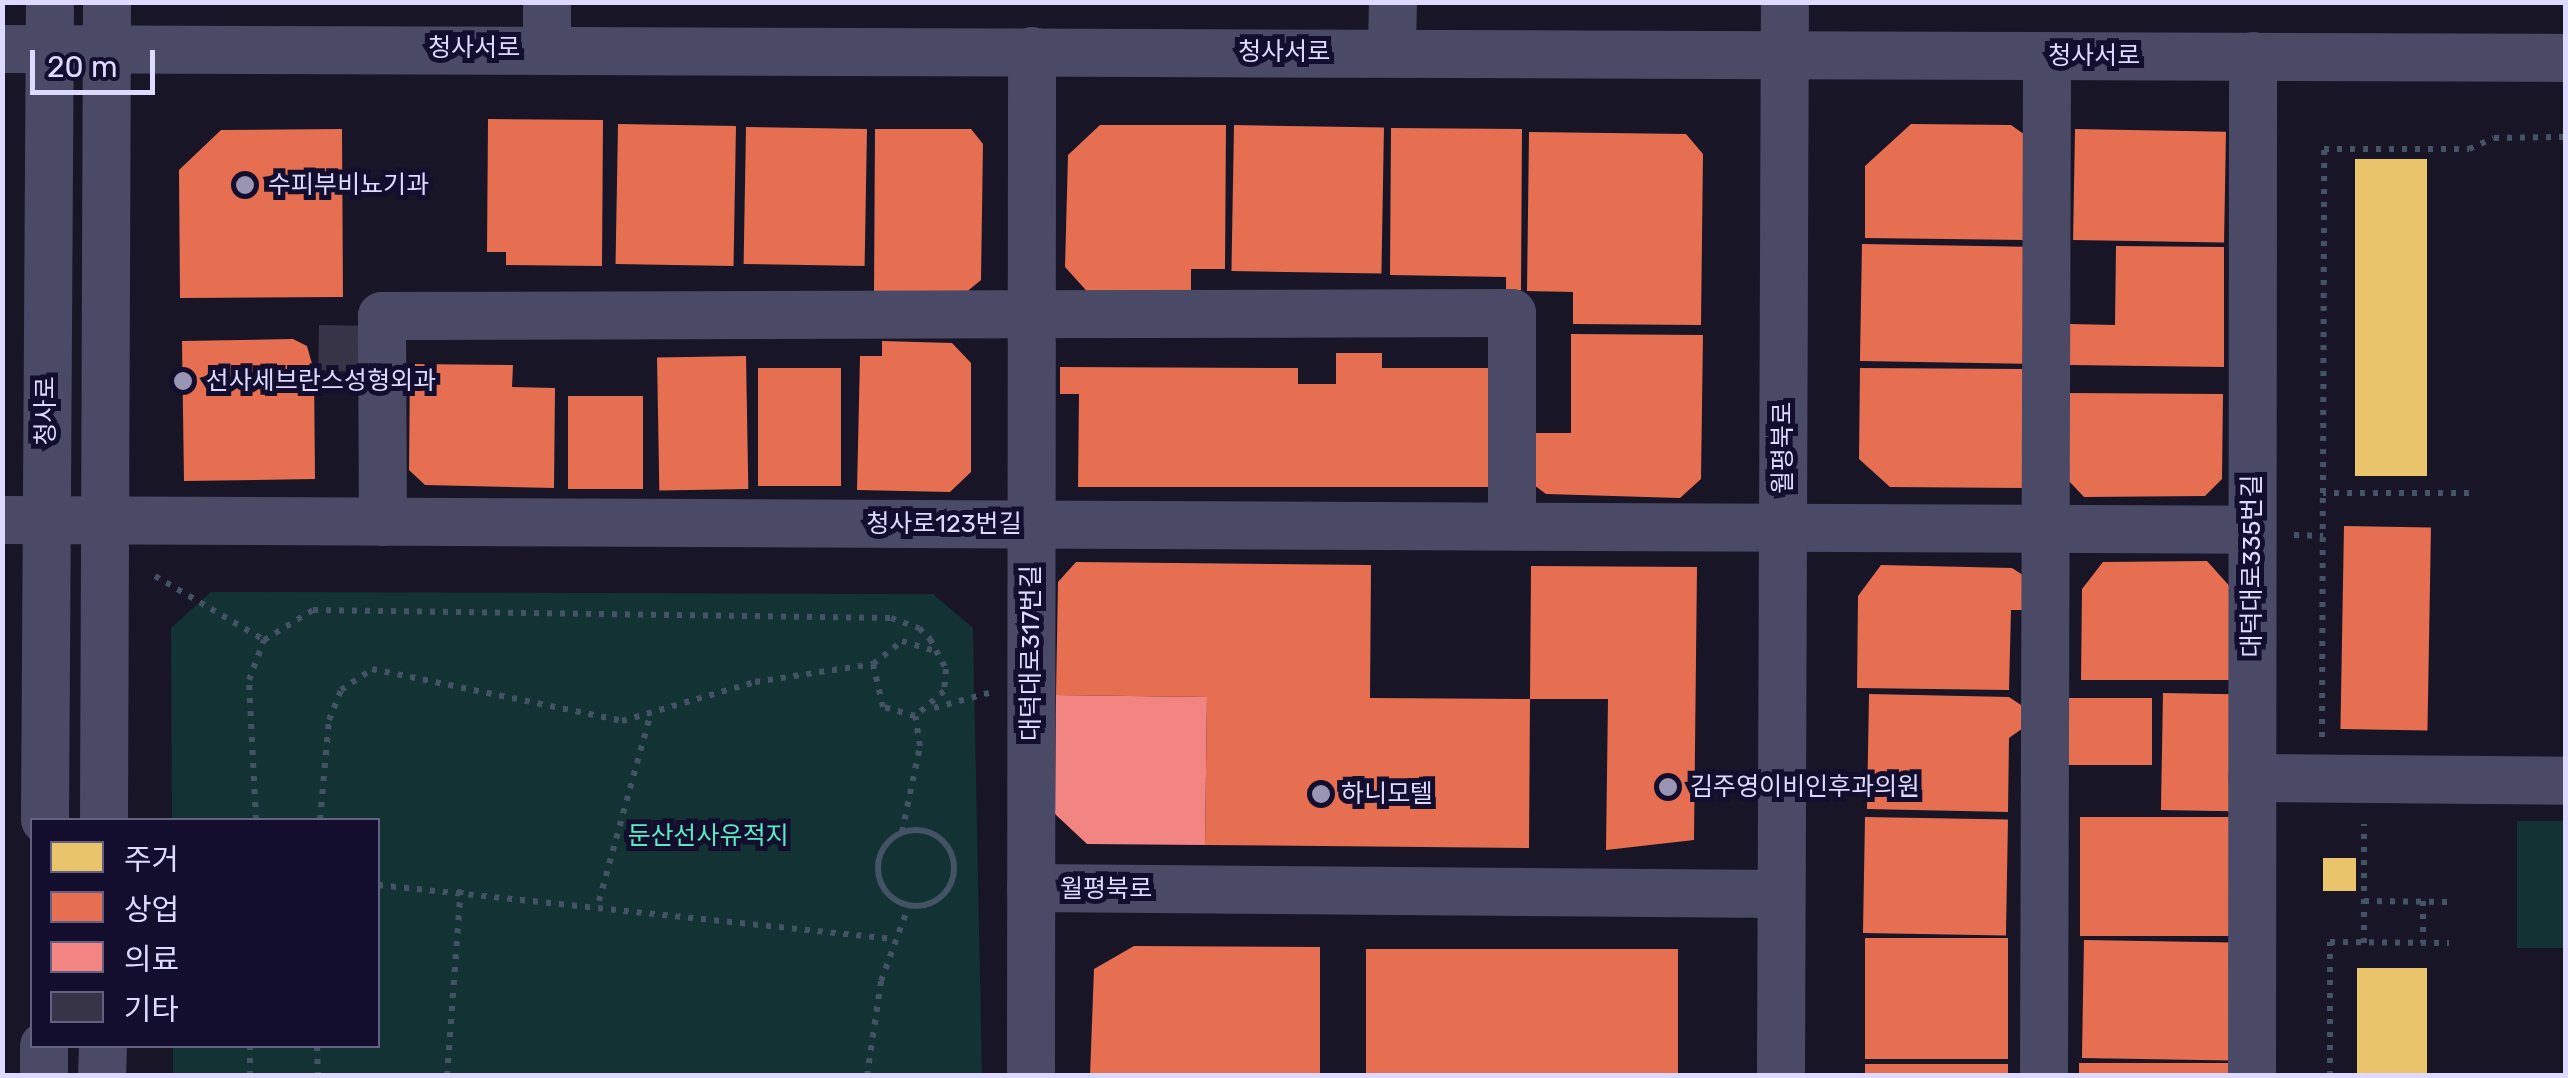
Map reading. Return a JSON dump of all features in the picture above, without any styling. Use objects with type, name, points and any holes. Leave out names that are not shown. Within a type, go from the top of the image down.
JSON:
[{"type":"street","points":[[1392,52],[1393,2]]},
{"type":"street","name":"월평북로","points":[[1780,1076],[1785,2]]},
{"type":"street","name":"청사서로","points":[[2,48],[49,26],[547,25],[1032,51],[2566,58]]},
{"type":"street","name":"청사로","points":[[45,818],[24,520],[49,26]]},
{"type":"street","points":[[104,818],[107,26]]},
{"type":"street","name":"대덕대로317번길","points":[[1031,1076],[1032,51]]},
{"type":"street","points":[[2044,1076],[2047,56]]},
{"type":"street","name":"대덕대로335번길","points":[[2252,1076],[2252,778],[2272,533],[2253,56]]},
{"type":"street","points":[[383,522],[382,316],[1512,313],[1512,526]]},
{"type":"street","name":"청사로123번길","points":[[24,520],[1783,527],[2272,533]]},
{"type":"street","points":[[2252,778],[2566,781]]},
{"type":"street","name":"월평북로","points":[[1031,888],[1781,894]]},
{"type":"street","points":[[44,1048],[44,1076]]},
{"type":"street","points":[[102,1048],[102,1076]]},
{"type":"path","points":[[2322,753],[2324,149],[2468,149],[2494,138],[2566,137]]},
{"type":"path","points":[[2323,493],[2468,493]]},
{"type":"path","points":[[2272,533],[2323,536]]},
{"type":"path","points":[[155,576],[264,640]]},
{"type":"path","points":[[256,818],[248,680],[264,640],[313,610],[804,611],[891,618],[919,628],[946,669],[932,708]]},
{"type":"path","points":[[320,818],[329,720],[341,690],[372,669],[622,722],[755,682],[873,664],[902,640],[935,651]]},
{"type":"path","points":[[873,664],[884,707],[915,716],[995,691]]},
{"type":"path","points":[[599,902],[650,716]]},
{"type":"path","points":[[908,906],[882,885],[878,866],[902,832],[920,746],[915,716]]},
{"type":"path","points":[[2364,812],[2364,943]]},
{"type":"path","points":[[867,1076],[893,940],[908,906],[942,896],[952,853],[938,835],[902,832]]},
{"type":"path","points":[[380,885],[461,887],[893,940]]},
{"type":"path","points":[[447,1076],[461,887]]},
{"type":"path","points":[[2364,902],[2449,902]]},
{"type":"path","points":[[2423,902],[2423,943]]},
{"type":"path","points":[[2330,1076],[2330,942],[2449,943]]},
{"type":"path","points":[[250,1048],[250,1076]]},
{"type":"path","points":[[317,1048],[318,1076]]},
{"type":"green space","name":"둔산선사유적지","points":[[211,592],[933,594],[973,628],[982,1075],[173,1075],[173,1048],[380,1048],[380,818],[172,818],[171,628]]},
{"type":"green space","points":[[2517,821],[2565,821],[2565,948],[2517,948]]},
{"type":"building: 주거","points":[[2355,159],[2427,159],[2427,476],[2355,476]]},
{"type":"building: 주거","points":[[2323,858],[2356,858],[2356,891],[2323,891]]},
{"type":"building: 주거","points":[[2357,968],[2427,968],[2427,1076],[2357,1076]]},
{"type":"building: 상업","points":[[488,119],[603,120],[602,266],[506,265],[506,252],[487,252]]},
{"type":"building: 상업","points":[[618,124],[736,126],[734,266],[616,264]]},
{"type":"building: 상업","points":[[1911,124],[2011,125],[2028,137],[2026,240],[1865,238],[1865,166]]},
{"type":"building: 상업","points":[[1100,125],[1226,125],[1225,269],[1191,269],[1191,298],[1093,298],[1065,267],[1068,155]]},
{"type":"building: 상업","points":[[1234,125],[1384,128],[1381,274],[1231,271]]},
{"type":"building: 상업","points":[[746,127],[867,129],[865,266],[744,264]]},
{"type":"building: 상업","points":[[1391,128],[1522,129],[1521,290],[1506,290],[1506,277],[1390,275]]},
{"type":"building: 상업","points":[[342,129],[343,297],[180,298],[179,170],[221,130]]},
{"type":"building: 상업","points":[[875,129],[971,129],[983,144],[981,280],[964,294],[874,294]]},
{"type":"building: 상업","points":[[2075,129],[2226,132],[2224,243],[2073,240]]},
{"type":"building: 상업","points":[[1529,132],[1686,134],[1703,154],[1701,325],[1573,324],[1573,292],[1527,291]]},
{"type":"building: 상업","points":[[1862,244],[2025,247],[2023,364],[1860,361]]},
{"type":"building: 상업","points":[[2116,246],[2224,247],[2224,367],[2070,365],[2070,324],[2115,325]]},
{"type":"building: 상업","points":[[1571,334],[1703,335],[1701,479],[1680,498],[1546,494],[1526,479],[1527,433],[1571,433]]},
{"type":"building: 상업","points":[[293,339],[307,346],[314,371],[315,479],[184,481],[182,341]]},
{"type":"building: 상업","points":[[882,341],[952,343],[971,363],[971,472],[950,492],[857,490],[860,356],[882,356]]},
{"type":"building: 상업","points":[[1336,353],[1382,353],[1382,368],[1488,368],[1489,487],[1078,487],[1079,394],[1060,394],[1060,367],[1298,368],[1298,384],[1336,384]]},
{"type":"building: 상업","points":[[746,356],[748,489],[659,491],[657,358]]},
{"type":"building: 상업","points":[[410,364],[513,365],[512,387],[555,388],[554,488],[425,485],[409,470]]},
{"type":"building: 상업","points":[[758,368],[841,368],[841,486],[758,486]]},
{"type":"building: 상업","points":[[1860,368],[2023,369],[2023,488],[1890,487],[1859,459]]},
{"type":"building: 상업","points":[[2068,393],[2223,394],[2222,479],[2205,496],[2084,497],[2067,479]]},
{"type":"building: 상업","points":[[568,396],[643,396],[643,489],[568,489]]},
{"type":"building: 상업","points":[[2344,526],[2431,528],[2427,730],[2340,729]]},
{"type":"building: 상업","points":[[2207,561],[2233,590],[2233,680],[2081,680],[2082,589],[2103,562]]},
{"type":"building: 상업","points":[[1076,562],[1371,565],[1370,698],[1530,699],[1529,848],[1205,845],[1207,697],[1056,695],[1058,582]]},
{"type":"building: 상업","points":[[1881,565],[2012,568],[2029,579],[2029,610],[2011,610],[2009,690],[1857,688],[1858,596]]},
{"type":"building: 상업","points":[[1531,566],[1697,567],[1694,840],[1606,850],[1608,699],[1530,699]]},
{"type":"building: 상업","points":[[2163,693],[2233,694],[2231,811],[2161,810]]},
{"type":"building: 상업","points":[[1869,694],[2009,697],[2024,707],[2023,728],[2009,738],[2008,812],[1867,809]]},
{"type":"building: 상업","points":[[2065,698],[2152,698],[2152,765],[2065,765]]},
{"type":"building: 상업","points":[[1865,817],[2008,819],[2006,935],[1863,933]]},
{"type":"building: 상업","points":[[2080,817],[2232,817],[2232,936],[2080,936]]},
{"type":"building: 상업","points":[[1865,938],[2008,938],[2008,1059],[1865,1059]]},
{"type":"building: 상업","points":[[2084,940],[2232,943],[2230,1061],[2082,1058]]},
{"type":"building: 상업","points":[[1134,946],[1320,947],[1320,1076],[1090,1076],[1094,969]]},
{"type":"building: 상업","points":[[1366,949],[1678,949],[1678,1076],[1366,1076]]},
{"type":"building: 상업","points":[[2079,1063],[2231,1063],[2231,1076],[2079,1076]]},
{"type":"building: 상업","points":[[1865,1064],[2008,1064],[2008,1076],[1865,1076]]},
{"type":"building: 의료","points":[[1056,695],[1207,697],[1205,845],[1087,844],[1055,814]]},
{"type":"building: 기타","points":[[319,325],[366,326],[365,372],[318,371]]},
{"type":"place","name":"수피부비뇨기과","points":[[245,185]]},
{"type":"place","name":"선사세브란스성형외과","points":[[183,381]]},
{"type":"place","name":"김주영이비인후과의원","points":[[1668,787]]},
{"type":"place","name":"하니모텔","points":[[1321,794]]}]
